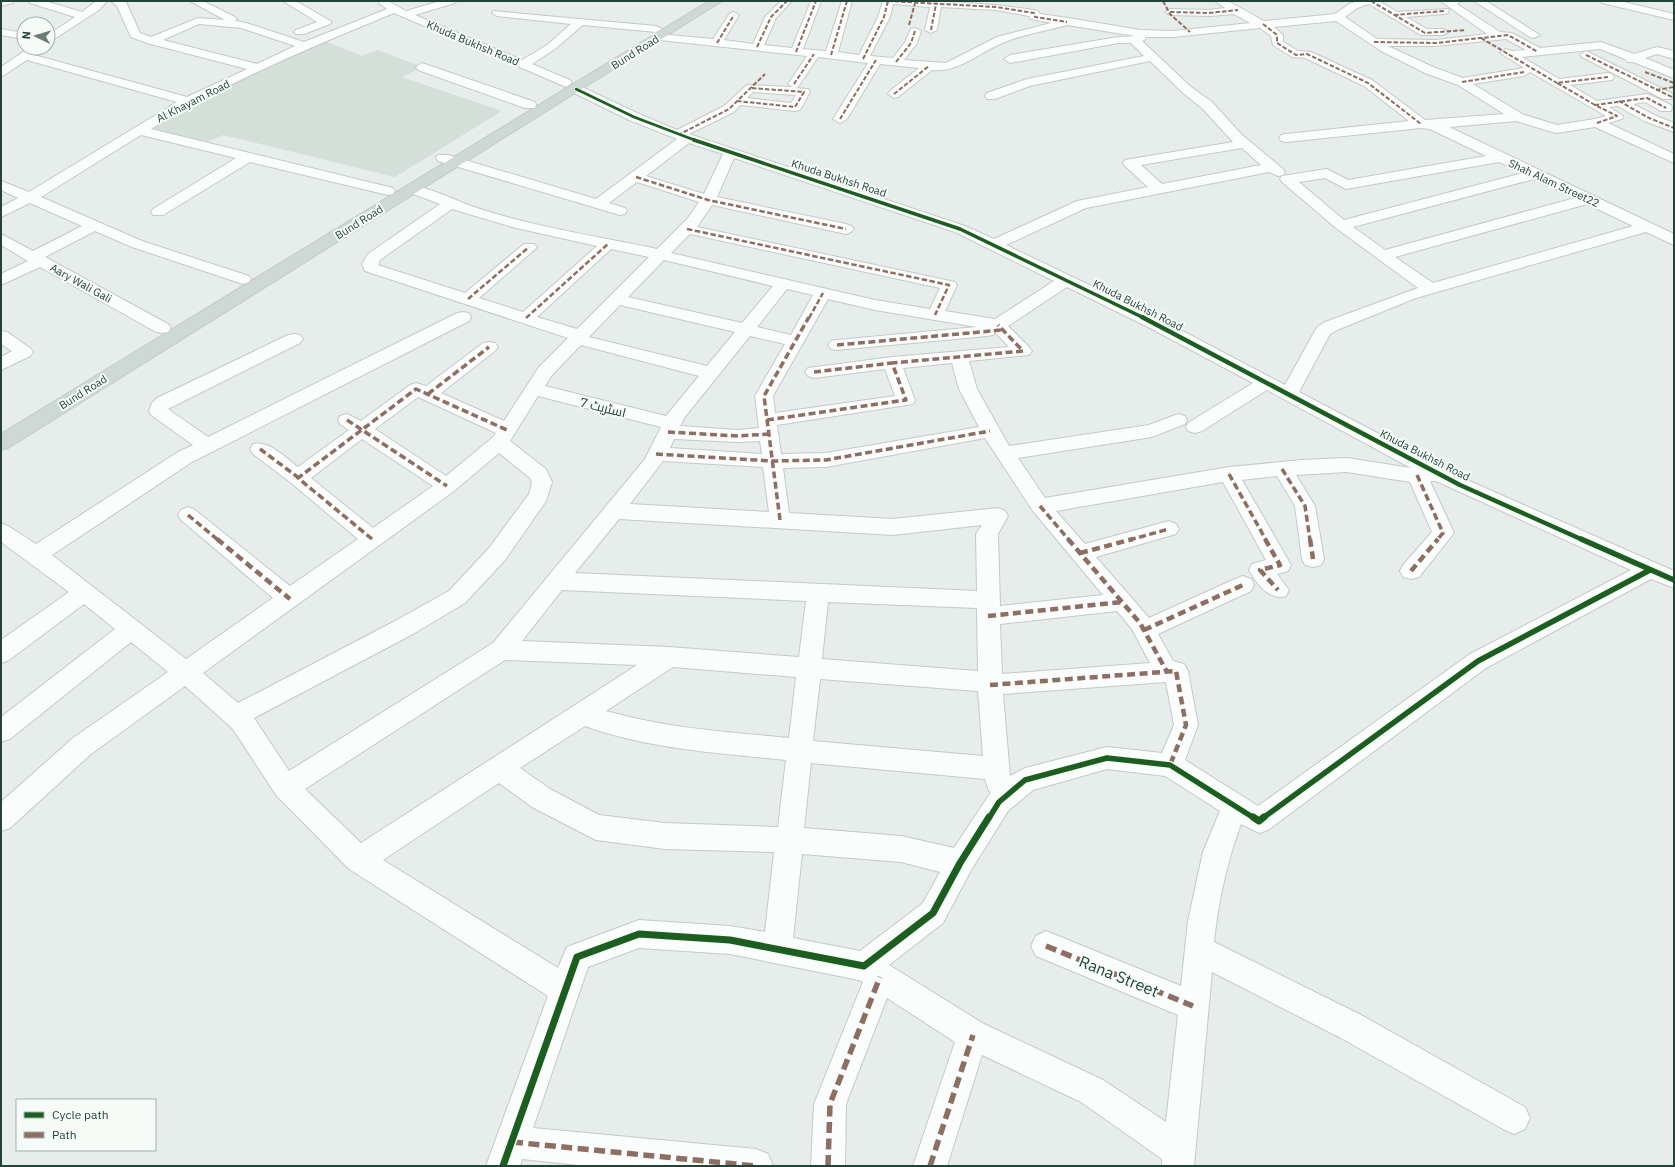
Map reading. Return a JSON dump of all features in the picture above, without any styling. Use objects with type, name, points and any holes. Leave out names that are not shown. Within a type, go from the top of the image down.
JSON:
[{"type":"main road","name":"Bund Road","points":[[658,33],[702,1]]},
{"type":"main road","name":"Bund Road","points":[[116,356],[388,191],[449,161],[658,33],[717,1]]},
{"type":"main road","name":"Bund Road","points":[[1,443],[413,189],[449,161],[530,105],[571,86]]},
{"type":"street","points":[[1,3],[9,1]]},
{"type":"street","points":[[34,1],[83,16]]},
{"type":"street","points":[[56,35],[102,1]]},
{"type":"street","points":[[116,1],[122,4],[135,35],[150,41],[259,68]]},
{"type":"street","points":[[194,1],[199,14],[198,21]]},
{"type":"street","points":[[194,1],[242,25],[305,46]]},
{"type":"street","points":[[283,39],[326,22],[288,1]]},
{"type":"street","name":"Khuda Bukhsh Road","points":[[380,1],[401,12],[524,64],[634,117],[682,137],[960,229],[1154,323],[1438,474],[1667,575]]},
{"type":"street","name":"Al Khayam Road","points":[[1,213],[31,198],[138,130],[189,101],[305,46],[357,24],[401,12],[452,1]]},
{"type":"street","points":[[757,48],[771,17],[786,1]]},
{"type":"street","points":[[796,52],[816,1]]},
{"type":"street","points":[[831,55],[847,1]]},
{"type":"street","points":[[863,59],[884,17],[888,1],[914,3],[997,4],[1034,13],[1035,17],[1075,22],[1137,36],[1154,57],[1187,90],[1207,105],[1244,144],[1341,225],[1430,289]]},
{"type":"street","points":[[1163,1],[1170,12],[1190,32]]},
{"type":"street","points":[[1220,1],[1263,24]]},
{"type":"street","points":[[1010,59],[1137,36],[1173,34],[1338,17],[1353,6],[1370,1],[1425,33],[1466,30]]},
{"type":"street","points":[[1456,1],[1447,2],[1498,36]]},
{"type":"street","points":[[1479,1],[1528,32],[1564,50]]},
{"type":"street","points":[[1606,1],[1674,17]]},
{"type":"street","points":[[896,62],[911,43],[914,3]]},
{"type":"street","points":[[930,3],[931,30]]},
{"type":"street","points":[[524,16],[535,6]]},
{"type":"street","points":[[1170,12],[1209,13],[1238,10]]},
{"type":"street","points":[[1394,15],[1444,11]]},
{"type":"street","points":[[497,14],[580,22],[757,48],[929,66],[949,66],[1001,39],[1067,22]]},
{"type":"street","points":[[717,43],[734,15]]},
{"type":"street","points":[[1338,17],[1374,42],[1407,60],[1462,82],[1516,117],[1556,129],[1597,123],[1617,116],[1595,105],[1481,38]]},
{"type":"street","points":[[150,41],[198,21],[242,25]]},
{"type":"street","points":[[524,64],[551,47],[580,22]]},
{"type":"street","name":"Shah Alam Street22","points":[[1263,24],[1277,35],[1277,43],[1296,55],[1307,54],[1368,84],[1427,125],[1501,157],[1674,240]]},
{"type":"street","points":[[1,32],[16,35]]},
{"type":"street","points":[[1374,42],[1436,43],[1508,35],[1538,52]]},
{"type":"street","points":[[1510,55],[1601,46],[1631,59],[1674,74]]},
{"type":"street","points":[[1631,59],[1657,50],[1674,55]]},
{"type":"street","points":[[794,84],[814,54]]},
{"type":"street","points":[[1586,55],[1656,90],[1670,103]]},
{"type":"street","points":[[1,73],[24,56],[189,101]]},
{"type":"street","points":[[991,96],[1027,83],[1154,57]]},
{"type":"street","points":[[840,119],[876,60]]},
{"type":"street","points":[[894,94],[929,66]]},
{"type":"street","points":[[422,67],[530,105]]},
{"type":"street","points":[[1462,82],[1524,72]]},
{"type":"street","points":[[1645,72],[1674,83]]},
{"type":"street","points":[[599,204],[636,177],[682,137],[729,109],[765,74]]},
{"type":"street","points":[[1557,83],[1608,77]]},
{"type":"street","points":[[1656,90],[1674,87]]},
{"type":"street","points":[[737,101],[794,107],[804,92],[750,88]]},
{"type":"street","points":[[1595,105],[1647,98],[1670,103]]},
{"type":"street","points":[[1619,102],[1649,118],[1674,128]]},
{"type":"street","points":[[1286,138],[1468,120],[1516,117]]},
{"type":"street","points":[[1597,123],[1674,159]]},
{"type":"street","points":[[138,130],[388,191]]},
{"type":"street","points":[[1159,189],[1130,162],[1244,144]]},
{"type":"street","points":[[1,819],[82,746],[447,486],[503,436],[545,371],[687,229],[708,200],[730,153]]},
{"type":"street","points":[[158,212],[248,157]]},
{"type":"street","points":[[1287,180],[1327,173],[1346,185],[1501,157]]},
{"type":"street","points":[[449,161],[620,211]]},
{"type":"street","points":[[994,245],[1082,204],[1243,171],[1271,167]]},
{"type":"street","points":[[1341,225],[1423,205],[1535,174]]},
{"type":"street","points":[[636,177],[708,200],[846,229]]},
{"type":"street","points":[[1,185],[137,244],[243,279]]},
{"type":"street","points":[[413,189],[469,210],[521,225],[609,243],[875,306],[1000,327],[1022,351],[814,372]]},
{"type":"street","points":[[1383,255],[1589,199]]},
{"type":"street","points":[[451,203],[374,257],[370,264],[371,268],[466,308],[526,318],[579,337],[711,373]]},
{"type":"street","points":[[1,280],[93,226]]},
{"type":"street","points":[[1288,395],[1325,329],[1410,295],[1647,227]]},
{"type":"street","points":[[687,229],[949,285],[935,315]]},
{"type":"street","name":"Aary Wali Gali","points":[[1,239],[162,328]]},
{"type":"street","points":[[526,318],[609,243]]},
{"type":"street","points":[[35,555],[185,457],[206,445],[261,420],[466,308],[529,247]]},
{"type":"street","points":[[837,345],[1000,327],[1066,280]]},
{"type":"street","points":[[285,787],[501,650],[653,462],[676,416],[783,284]]},
{"type":"street","points":[[780,520],[764,396],[823,293]]},
{"type":"street","points":[[617,298],[795,341]]},
{"type":"street","points":[[1,336],[24,352],[1,364]]},
{"type":"street","points":[[206,445],[158,411],[158,407],[164,402],[294,339]]},
{"type":"street","points":[[428,394],[489,347]]},
{"type":"street","points":[[958,358],[968,389],[1004,453],[1040,506],[1144,630],[1168,672]]},
{"type":"street","name":"اسٹریٹ 7","points":[[534,389],[670,428],[738,436],[768,427],[906,400],[892,363]]},
{"type":"street","points":[[1004,453],[1152,431],[1186,424],[1265,383]]},
{"type":"street","points":[[236,716],[405,627],[457,597],[498,554],[539,496],[542,482],[539,474],[503,436],[428,394],[416,389],[355,425],[299,478]]},
{"type":"street","points":[[355,425],[447,486]]},
{"type":"street","points":[[656,454],[772,461],[826,460],[990,430]]},
{"type":"street","points":[[260,449],[299,478],[372,540]]},
{"type":"street","points":[[1040,506],[1229,474],[1282,469],[1347,465],[1406,475],[1438,474]]},
{"type":"street","points":[[1282,469],[1305,506],[1313,559]]},
{"type":"street","points":[[1229,474],[1280,565],[1260,570],[1278,590]]},
{"type":"street","points":[[1411,571],[1444,533],[1417,475]]},
{"type":"street","points":[[612,511],[893,527],[998,516],[987,534],[990,684],[999,802]]},
{"type":"street","points":[[188,515],[290,599]]},
{"type":"street","points":[[1080,553],[1169,529]]},
{"type":"street","points":[[1,531],[85,592],[186,673],[242,721],[285,787],[359,860],[566,990]]},
{"type":"street","points":[[828,1166],[830,1104],[872,972],[934,913],[960,864],[999,802],[1025,780],[1107,758],[1170,765],[1259,821],[1478,661],[1667,575]]},
{"type":"street","points":[[556,581],[818,592],[988,608],[1122,602]]},
{"type":"street","points":[[1144,630],[1243,586]]},
{"type":"street","points":[[1,653],[85,592]]},
{"type":"street","points":[[777,949],[818,592]]},
{"type":"street","points":[[1,731],[131,629]]},
{"type":"street","points":[[501,650],[669,657],[990,684],[1176,671],[1186,725],[1170,765]]},
{"type":"street","points":[[359,860],[669,657]]},
{"type":"street","points":[[582,714],[656,734],[799,751],[912,759],[997,769]]},
{"type":"street","points":[[499,768],[542,798],[596,827],[665,836],[789,840],[901,849],[960,864]]},
{"type":"street","points":[[1179,1159],[1202,921],[1217,852],[1235,806]]},
{"type":"street","points":[[756,1166],[508,1154],[577,957],[639,934],[730,940],[777,949],[872,972],[973,1035],[1092,1091],[1179,1159]]},
{"type":"street","name":"Rana Street","points":[[1046,946],[1193,1006]]},
{"type":"street","points":[[1199,950],[1350,1026],[1514,1118]]},
{"type":"street","points":[[930,1166],[973,1035]]},
{"type":"shaded area","points":[[320,39],[362,56],[378,50],[422,67],[402,77],[502,111],[395,177],[223,135],[205,143],[144,129]]},
{"type":"marked path","points":[[757,47],[771,17],[787,1]]},
{"type":"marked path","points":[[796,52],[816,1]]},
{"type":"marked path","points":[[831,55],[847,1]]},
{"type":"marked path","points":[[888,1],[996,7],[1034,13],[1035,17],[1067,22]]},
{"type":"marked path","points":[[863,59],[884,17],[888,1]]},
{"type":"marked path","points":[[1163,1],[1170,14],[1190,32]]},
{"type":"marked path","points":[[1371,1],[1425,33],[1466,30]]},
{"type":"marked path","points":[[909,25],[915,3]]},
{"type":"marked path","points":[[931,30],[936,4]]},
{"type":"marked path","points":[[1170,12],[1209,13],[1238,10]]},
{"type":"marked path","points":[[1394,15],[1444,11]]},
{"type":"marked path","points":[[717,43],[734,15]]},
{"type":"marked path","points":[[1263,24],[1277,35],[1277,43],[1296,55],[1307,54],[1368,83],[1421,124]]},
{"type":"marked path","points":[[896,62],[911,43],[915,31]]},
{"type":"marked path","points":[[1374,42],[1436,43],[1508,35],[1538,52]]},
{"type":"marked path","points":[[1481,38],[1557,83]]},
{"type":"marked path","points":[[794,84],[814,54]]},
{"type":"marked path","points":[[1586,55],[1674,98]]},
{"type":"marked path","points":[[840,119],[876,60]]},
{"type":"marked path","points":[[894,94],[929,66]]},
{"type":"marked path","points":[[1462,82],[1524,72]]},
{"type":"marked path","points":[[1645,72],[1674,83]]},
{"type":"marked path","points":[[678,135],[729,109],[765,74]]},
{"type":"marked path","points":[[1595,105],[1557,83],[1608,77]]},
{"type":"marked path","points":[[1656,90],[1674,87]]},
{"type":"marked path","points":[[737,101],[795,107],[804,92],[751,88]]},
{"type":"marked path","points":[[1597,123],[1617,116],[1595,105],[1647,98],[1666,108]]},
{"type":"marked path","points":[[1619,101],[1649,118],[1674,128]]},
{"type":"marked path","points":[[636,177],[708,200],[846,229]]},
{"type":"marked path","points":[[687,229],[949,285],[935,315]]},
{"type":"marked path","points":[[526,318],[609,243]]},
{"type":"marked path","points":[[468,299],[529,247]]},
{"type":"marked path","points":[[780,520],[764,396],[823,293]]},
{"type":"marked path","points":[[767,420],[906,400],[892,363],[1023,351],[998,325]]},
{"type":"marked path","points":[[837,345],[1002,330]]},
{"type":"marked path","points":[[428,394],[489,347]]},
{"type":"marked path","points":[[814,372],[892,363]]},
{"type":"marked path","points":[[372,539],[298,478],[416,389],[507,430]]},
{"type":"marked path","points":[[347,420],[447,486]]},
{"type":"marked path","points":[[656,454],[772,461],[826,460],[990,431]]},
{"type":"marked path","points":[[668,432],[738,436],[769,434]]},
{"type":"marked path","points":[[260,449],[299,478]]},
{"type":"marked path","points":[[1282,469],[1305,506],[1313,559]]},
{"type":"marked path","points":[[1229,474],[1280,565],[1260,570],[1278,590]]},
{"type":"marked path","points":[[1411,571],[1443,533],[1417,475]]},
{"type":"marked path","points":[[1040,506],[1140,623],[1167,672]]},
{"type":"marked path","points":[[188,515],[290,599]]},
{"type":"marked path","points":[[1080,553],[1169,529]]},
{"type":"marked path","points":[[1144,630],[1243,585]]},
{"type":"marked path","points":[[988,616],[1122,602]]},
{"type":"marked path","points":[[990,685],[1176,671],[1186,725],[1170,765]]},
{"type":"marked path","points":[[1046,946],[1193,1006]]},
{"type":"marked path","points":[[828,1166],[830,1104],[880,977]]},
{"type":"marked path","points":[[930,1166],[973,1035]]},
{"type":"marked path","points":[[512,1142],[756,1166]]},
{"type":"cycle path","points":[[576,89],[634,117],[678,135],[960,229],[1154,323],[1460,485],[1674,580]]},
{"type":"cycle path","points":[[503,1166],[577,957],[639,934],[730,940],[864,966],[933,913],[960,863],[999,802],[1025,780],[1107,758],[1170,765],[1259,821],[1478,661],[1650,570]]}]
